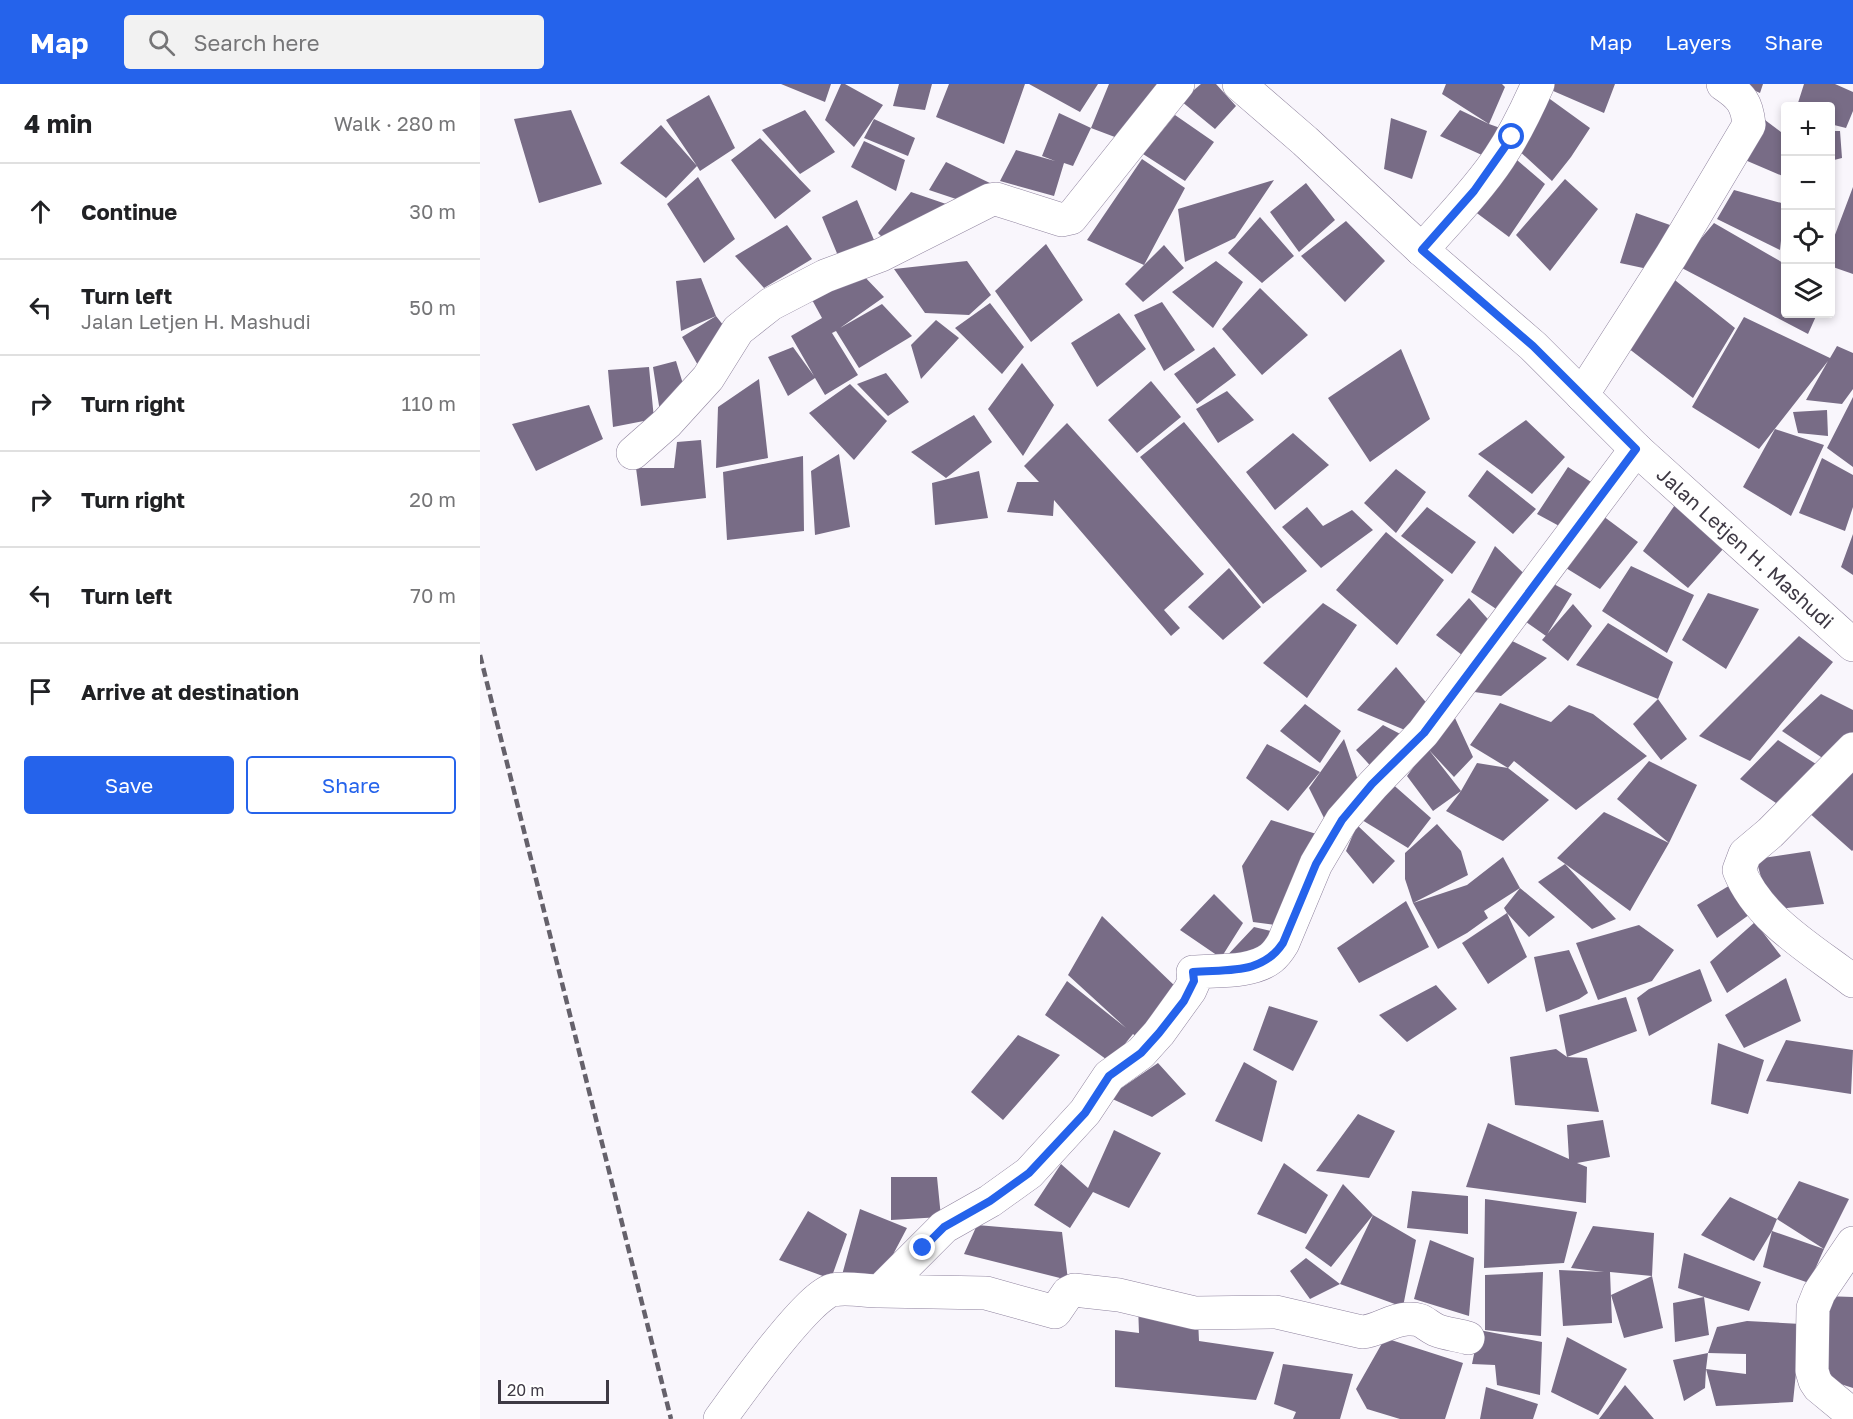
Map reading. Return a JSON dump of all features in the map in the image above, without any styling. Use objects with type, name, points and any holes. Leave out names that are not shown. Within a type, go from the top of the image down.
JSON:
[{"type":"street","points":[[633,453],[667,423],[708,378],[738,330],[771,304],[825,276],[881,255],[990,200],[1062,220],[1071,218],[1178,84]]},
{"type":"street","name":"Jalan Letjen H. Mashudi","points":[[1239,84],[1305,141],[1422,250],[1533,346],[1636,449],[1853,645]]},
{"type":"street","points":[[1422,250],[1474,191],[1498,159],[1523,117],[1538,84]]},
{"type":"street","points":[[1582,395],[1671,256],[1749,125],[1748,110],[1738,94],[1723,84]]},
{"type":"street","points":[[880,1291],[944,1227],[990,1201],[1029,1173],[1085,1113],[1109,1076],[1141,1053],[1159,1033],[1184,1001],[1194,981],[1193,972],[1248,967],[1263,963],[1276,954],[1283,943],[1316,864],[1342,820],[1372,784],[1424,733],[1636,449]]},
{"type":"street","points":[[1853,749],[1770,833],[1745,854],[1739,870],[1744,883],[1779,924],[1853,981]]},
{"type":"street","points":[[1853,1243],[1819,1293],[1813,1308],[1812,1371],[1819,1387],[1853,1414]]},
{"type":"street","points":[[720,1419],[794,1322],[810,1305],[831,1290],[986,1293],[1055,1312],[1068,1293],[1074,1290],[1119,1295],[1195,1313],[1276,1312],[1362,1332],[1372,1331],[1405,1319],[1421,1320],[1436,1330],[1468,1338]]},
{"type":"building","points":[[781,84],[831,84],[825,102]]},
{"type":"building","points":[[841,84],[883,105],[854,147],[825,120]]},
{"type":"building","points":[[899,84],[932,84],[925,110],[893,106]]},
{"type":"building","points":[[949,84],[1025,84],[1004,144],[936,117]]},
{"type":"building","points":[[1029,84],[1098,84],[1080,112]]},
{"type":"building","points":[[1109,84],[1156,84],[1161,86],[1128,142],[1091,128]]},
{"type":"building","points":[[1201,84],[1216,84],[1236,106],[1215,129],[1181,101]]},
{"type":"building","points":[[1446,84],[1502,84],[1505,87],[1489,124],[1442,94]]},
{"type":"building","points":[[1546,84],[1615,84],[1604,113],[1544,87]]},
{"type":"building","points":[[1740,84],[1763,84],[1760,93]]},
{"type":"building","points":[[1804,84],[1835,84],[1853,92],[1853,111],[1846,128],[1835,125],[1835,102],[1798,102]]},
{"type":"building","points":[[1543,94],[1590,128],[1552,181],[1516,148]]},
{"type":"building","points":[[709,95],[735,148],[700,171],[666,120]]},
{"type":"building","points":[[571,110],[602,184],[539,203],[514,119]]},
{"type":"building","points":[[805,110],[835,152],[800,174],[762,130]]},
{"type":"building","points":[[1460,110],[1503,129],[1484,156],[1440,136]]},
{"type":"building","points":[[1059,113],[1091,128],[1073,166],[1064,163],[1054,196],[1000,181],[1016,150],[1055,161],[1042,156]]},
{"type":"building","points":[[1175,115],[1214,142],[1185,181],[1143,154]]},
{"type":"building","points":[[1391,118],[1427,131],[1412,179],[1384,169]]},
{"type":"building","points":[[874,119],[915,138],[908,156],[864,138]]},
{"type":"building","points":[[1765,120],[1781,132],[1781,175],[1745,160]]},
{"type":"building","points":[[661,125],[697,166],[666,198],[620,163]]},
{"type":"building","points":[[1835,131],[1840,131],[1842,158],[1835,160]]},
{"type":"building","points":[[760,138],[811,191],[775,219],[731,160]]},
{"type":"building","points":[[864,141],[905,160],[896,191],[851,167]]},
{"type":"building","points":[[1510,154],[1545,184],[1509,237],[1470,208]]},
{"type":"building","points":[[1142,159],[1185,188],[1144,265],[1087,240]]},
{"type":"building","points":[[946,162],[992,184],[971,204],[929,190]]},
{"type":"building","points":[[698,177],[735,239],[704,263],[667,204]]},
{"type":"building","points":[[1565,179],[1598,209],[1550,271],[1516,235]]},
{"type":"building","points":[[1274,180],[1235,238],[1185,262],[1178,209]]},
{"type":"building","points":[[1306,183],[1335,220],[1299,252],[1270,212]]},
{"type":"building","points":[[1853,187],[1853,274],[1835,268],[1835,235]]},
{"type":"building","points":[[1734,190],[1781,203],[1780,250],[1717,219]]},
{"type":"building","points":[[911,192],[949,205],[889,244],[878,233]]},
{"type":"building","points":[[857,200],[877,247],[841,263],[822,217]]},
{"type":"building","points":[[1636,213],[1670,225],[1657,271],[1620,263]]},
{"type":"building","points":[[1260,217],[1294,256],[1262,283],[1228,253]]},
{"type":"building","points":[[1346,221],[1385,261],[1345,302],[1301,256]]},
{"type":"building","points":[[1714,223],[1781,262],[1781,318],[1815,318],[1808,334],[1678,266]]},
{"type":"building","points":[[787,225],[812,259],[764,288],[735,256]]},
{"type":"building","points":[[1046,244],[1083,300],[1031,342],[995,291]]},
{"type":"building","points":[[1164,245],[1184,268],[1143,302],[1125,284]]},
{"type":"building","points":[[967,261],[991,295],[969,315],[925,313],[894,269]]},
{"type":"building","points":[[1216,261],[1243,282],[1213,328],[1172,292]]},
{"type":"building","points":[[861,273],[884,297],[840,328],[882,304],[912,336],[859,368],[836,331],[832,333],[858,375],[825,395],[815,378],[788,396],[768,357],[793,347],[814,376],[791,336],[822,318],[811,298]]},
{"type":"building","points":[[1666,273],[1735,328],[1693,398],[1628,348]]},
{"type":"building","points":[[701,278],[716,316],[681,331],[676,281]]},
{"type":"building","points":[[1260,288],[1308,335],[1262,375],[1222,329]]},
{"type":"building","points":[[1162,302],[1195,350],[1164,371],[1134,315]]},
{"type":"building","points":[[990,303],[1024,347],[1002,374],[955,328]]},
{"type":"building","points":[[1119,313],[1146,349],[1097,387],[1071,343]]},
{"type":"building","points":[[716,316],[731,335],[704,376],[682,337]]},
{"type":"building","points":[[1744,317],[1830,358],[1837,346],[1853,353],[1853,389],[1842,404],[1806,400],[1828,361],[1759,449],[1692,407]]},
{"type":"building","points":[[936,320],[959,338],[921,379],[911,345]]},
{"type":"building","points":[[1214,347],[1236,375],[1197,404],[1174,374]]},
{"type":"building","points":[[1401,349],[1430,419],[1370,462],[1328,398]]},
{"type":"building","points":[[676,361],[687,397],[660,412],[653,367]]},
{"type":"building","points":[[1022,363],[1054,405],[1023,456],[988,409]]},
{"type":"building","points":[[649,367],[654,419],[613,427],[608,370]]},
{"type":"building","points":[[886,373],[909,402],[888,416],[857,384]]},
{"type":"building","points":[[759,379],[768,458],[716,468],[718,407]]},
{"type":"building","points":[[1151,381],[1181,417],[1137,453],[1108,420]]},
{"type":"building","points":[[850,384],[887,421],[854,460],[809,413]]},
{"type":"building","points":[[1227,391],[1254,420],[1218,443],[1196,409]]},
{"type":"building","points":[[1853,397],[1853,467],[1827,448]]},
{"type":"building","points":[[589,405],[603,439],[536,471],[512,424]]},
{"type":"building","points":[[1827,410],[1828,436],[1798,433],[1793,412]]},
{"type":"building","points":[[974,415],[992,442],[946,478],[911,452]]},
{"type":"building","points":[[1526,420],[1565,457],[1532,494],[1478,454]]},
{"type":"building","points":[[1184,422],[1307,571],[1263,604],[1140,457]]},
{"type":"building","points":[[1067,423],[1204,574],[1164,610],[1180,628],[1171,636],[1054,500],[1053,516],[1007,512],[1017,482],[1039,482],[1024,466]]},
{"type":"building","points":[[1775,429],[1824,445],[1791,516],[1743,487]]},
{"type":"building","points":[[1293,433],[1329,465],[1275,510],[1246,472]]},
{"type":"building","points":[[701,440],[706,498],[641,506],[636,468],[674,468],[677,442]]},
{"type":"building","points":[[839,454],[850,527],[815,535],[811,471]]},
{"type":"building","points":[[803,456],[804,531],[727,540],[723,472]]},
{"type":"building","points":[[1822,458],[1853,475],[1853,507],[1845,531],[1799,513]]},
{"type":"building","points":[[1568,467],[1605,491],[1574,534],[1537,514]]},
{"type":"building","points":[[1396,469],[1426,492],[1396,533],[1364,503]]},
{"type":"building","points":[[1487,470],[1536,509],[1513,534],[1468,496]]},
{"type":"building","points":[[979,471],[988,518],[935,525],[932,483]]},
{"type":"building","points":[[1677,502],[1724,548],[1688,588],[1643,551]]},
{"type":"building","points":[[1307,507],[1323,526],[1352,510],[1373,530],[1321,568],[1282,527]]},
{"type":"building","points":[[1427,507],[1476,542],[1452,574],[1401,536]]},
{"type":"building","points":[[1603,516],[1638,542],[1600,589],[1561,565]]},
{"type":"building","points":[[1386,532],[1444,580],[1397,645],[1336,590]]},
{"type":"building","points":[[1853,534],[1853,575],[1841,567]]},
{"type":"building","points":[[1495,546],[1535,584],[1508,617],[1471,592]]},
{"type":"building","points":[[1631,566],[1694,595],[1667,653],[1602,611]]},
{"type":"building","points":[[1229,568],[1261,607],[1223,640],[1188,607]]},
{"type":"building","points":[[1552,583],[1572,594],[1546,636],[1522,619]]},
{"type":"building","points":[[1708,593],[1759,609],[1726,669],[1682,640]]},
{"type":"building","points":[[1469,598],[1495,627],[1471,662],[1436,635]]},
{"type":"building","points":[[1323,603],[1357,625],[1307,698],[1263,663]]},
{"type":"building","points":[[1573,604],[1592,626],[1568,661],[1542,640]]},
{"type":"building","points":[[1608,623],[1673,662],[1658,699],[1576,665]]},
{"type":"building","points":[[1799,636],[1833,662],[1750,761],[1699,736]]},
{"type":"building","points":[[1506,638],[1547,658],[1501,696],[1468,691]]},
{"type":"building","points":[[1396,667],[1430,707],[1412,733],[1357,710]]},
{"type":"building","points":[[1821,694],[1853,710],[1853,739],[1830,763],[1782,731]]},
{"type":"building","points":[[1658,699],[1687,739],[1661,760],[1633,724]]},
{"type":"building","points":[[1500,703],[1551,722],[1569,705],[1593,714],[1647,756],[1576,810],[1514,761],[1508,768],[1470,745]]},
{"type":"building","points":[[1305,704],[1341,731],[1320,763],[1280,731]]},
{"type":"building","points":[[1455,718],[1473,757],[1454,777],[1429,750],[1461,791],[1433,811],[1407,776],[1427,748]]},
{"type":"building","points":[[1383,725],[1410,739],[1377,773],[1356,750]]},
{"type":"building","points":[[1344,739],[1361,789],[1330,830],[1309,788]]},
{"type":"building","points":[[1778,740],[1816,764],[1776,803],[1740,779]]},
{"type":"building","points":[[1267,744],[1320,772],[1288,811],[1246,778]]},
{"type":"building","points":[[1649,761],[1697,785],[1669,843],[1617,799]]},
{"type":"building","points":[[1477,763],[1508,768],[1549,800],[1503,841],[1446,811]]},
{"type":"building","points":[[1853,770],[1853,850],[1852,851],[1807,811]]},
{"type":"building","points":[[1389,781],[1431,818],[1408,848],[1362,820]]},
{"type":"building","points":[[1604,812],[1669,843],[1630,911],[1557,858]]},
{"type":"building","points":[[1271,820],[1323,836],[1284,926],[1253,922],[1242,866]]},
{"type":"building","points":[[1437,824],[1461,851],[1468,875],[1413,903],[1405,879],[1405,853]]},
{"type":"building","points":[[1357,825],[1395,861],[1373,884],[1346,851]]},
{"type":"building","points":[[1810,851],[1824,904],[1770,910],[1756,859]]},
{"type":"building","points":[[1503,857],[1520,888],[1484,911],[1488,918],[1438,949],[1413,903],[1467,885]]},
{"type":"building","points":[[1565,864],[1616,919],[1592,929],[1538,882]]},
{"type":"building","points":[[1732,884],[1753,912],[1717,938],[1697,905]]},
{"type":"building","points":[[1520,888],[1555,917],[1529,937],[1504,908]]},
{"type":"building","points":[[1214,894],[1243,923],[1221,958],[1180,930]]},
{"type":"building","points":[[1406,901],[1429,947],[1359,983],[1337,948]]},
{"type":"building","points":[[1507,913],[1527,957],[1488,984],[1462,943]]},
{"type":"building","points":[[1102,916],[1177,988],[1142,1041],[1133,1034],[1110,1062],[1045,1015],[1067,981],[1126,1028],[1068,975]]},
{"type":"building","points":[[1755,922],[1781,956],[1727,993],[1710,962]]},
{"type":"building","points":[[1639,925],[1674,950],[1652,981],[1598,1000],[1576,943]]},
{"type":"building","points":[[1254,927],[1280,933],[1261,960],[1221,962]]},
{"type":"building","points":[[1569,950],[1588,993],[1546,1012],[1534,957]]},
{"type":"building","points":[[1700,969],[1712,1001],[1649,1036],[1637,998],[1649,989]]},
{"type":"building","points":[[1786,978],[1801,1021],[1744,1048],[1725,1015]]},
{"type":"building","points":[[1436,985],[1457,1009],[1407,1042],[1379,1015]]},
{"type":"building","points":[[1626,997],[1637,1031],[1567,1057],[1559,1015]]},
{"type":"building","points":[[1269,1006],[1318,1021],[1293,1071],[1253,1050]]},
{"type":"building","points":[[1018,1035],[1060,1055],[1003,1120],[971,1092]]},
{"type":"building","points":[[1786,1040],[1853,1050],[1851,1094],[1766,1081]]},
{"type":"building","points":[[1718,1043],[1764,1060],[1748,1114],[1711,1104]]},
{"type":"building","points":[[1556,1049],[1567,1057],[1587,1058],[1599,1112],[1515,1105],[1510,1057]]},
{"type":"building","points":[[1244,1062],[1277,1081],[1262,1142],[1215,1121]]},
{"type":"building","points":[[1158,1063],[1186,1094],[1152,1117],[1108,1097]]},
{"type":"building","points":[[1358,1114],[1395,1131],[1369,1178],[1316,1171]]},
{"type":"building","points":[[1603,1120],[1610,1157],[1577,1163],[1587,1167],[1586,1203],[1466,1187],[1488,1123],[1569,1159],[1567,1125]]},
{"type":"building","points":[[1114,1130],[1161,1153],[1129,1208],[1093,1192],[1070,1228],[1034,1205],[1061,1164],[1088,1188]]},
{"type":"building","points":[[1284,1163],[1328,1195],[1306,1234],[1257,1214]]},
{"type":"building","points":[[891,1177],[937,1177],[941,1217],[891,1220]]},
{"type":"building","points":[[1799,1181],[1849,1199],[1824,1249],[1777,1219]]},
{"type":"building","points":[[1343,1184],[1373,1215],[1331,1267],[1305,1248]]},
{"type":"building","points":[[1412,1191],[1468,1196],[1468,1234],[1407,1228]]},
{"type":"building","points":[[1730,1197],[1777,1219],[1754,1261],[1701,1235]]},
{"type":"building","points":[[1485,1199],[1577,1212],[1564,1263],[1484,1268]]},
{"type":"building","points":[[860,1209],[907,1228],[877,1285],[842,1275]]},
{"type":"building","points":[[808,1211],[847,1234],[831,1279],[779,1260]]},
{"type":"building","points":[[1373,1215],[1416,1240],[1403,1307],[1340,1284]]},
{"type":"building","points":[[977,1225],[1062,1232],[1068,1280],[964,1254]]},
{"type":"building","points":[[1593,1226],[1654,1233],[1652,1276],[1610,1272],[1612,1323],[1563,1326],[1559,1270],[1604,1272],[1571,1268]]},
{"type":"building","points":[[1772,1231],[1824,1249],[1809,1283],[1763,1267]]},
{"type":"building","points":[[1430,1240],[1474,1258],[1469,1316],[1414,1299]]},
{"type":"building","points":[[1684,1253],[1761,1282],[1749,1311],[1678,1288]]},
{"type":"building","points":[[1306,1258],[1340,1284],[1310,1299],[1290,1271]]},
{"type":"building","points":[[1543,1272],[1541,1336],[1485,1330],[1485,1275]]},
{"type":"building","points":[[1652,1276],[1663,1328],[1624,1338],[1611,1295]]},
{"type":"building","points":[[1824,1296],[1853,1297],[1853,1388],[1822,1378]]},
{"type":"building","points":[[1704,1297],[1709,1335],[1675,1342],[1673,1303]]},
{"type":"building","points":[[1138,1305],[1198,1319],[1199,1341],[1274,1352],[1256,1400],[1115,1387],[1115,1330],[1139,1333]]},
{"type":"building","points":[[1747,1321],[1801,1324],[1793,1402],[1716,1406],[1706,1369],[1746,1374],[1746,1354],[1708,1353],[1717,1327]]},
{"type":"building","points":[[1479,1330],[1542,1342],[1540,1395],[1497,1385],[1495,1365],[1472,1364]]},
{"type":"building","points":[[1567,1337],[1627,1369],[1598,1415],[1551,1392]]},
{"type":"building","points":[[1385,1338],[1463,1363],[1445,1419],[1400,1419],[1367,1409],[1356,1389]]},
{"type":"building","points":[[1708,1353],[1705,1388],[1684,1401],[1673,1360]]},
{"type":"building","points":[[1283,1364],[1353,1374],[1340,1419],[1293,1419],[1296,1412],[1274,1404]]},
{"type":"building","points":[[1625,1385],[1654,1419],[1599,1419]]},
{"type":"building","points":[[1486,1387],[1538,1404],[1533,1419],[1480,1419]]},
{"type":"railway","points":[[480,655],[671,1419]]},
{"type":"route","points":[[923,1248],[944,1227],[990,1201],[1029,1173],[1085,1113],[1109,1076],[1141,1053],[1159,1033],[1184,1001],[1194,981],[1193,972],[1248,967],[1263,963],[1276,954],[1283,943],[1316,864],[1342,820],[1372,784],[1424,733],[1636,449],[1533,346],[1422,250],[1474,191],[1512,137]]}]
